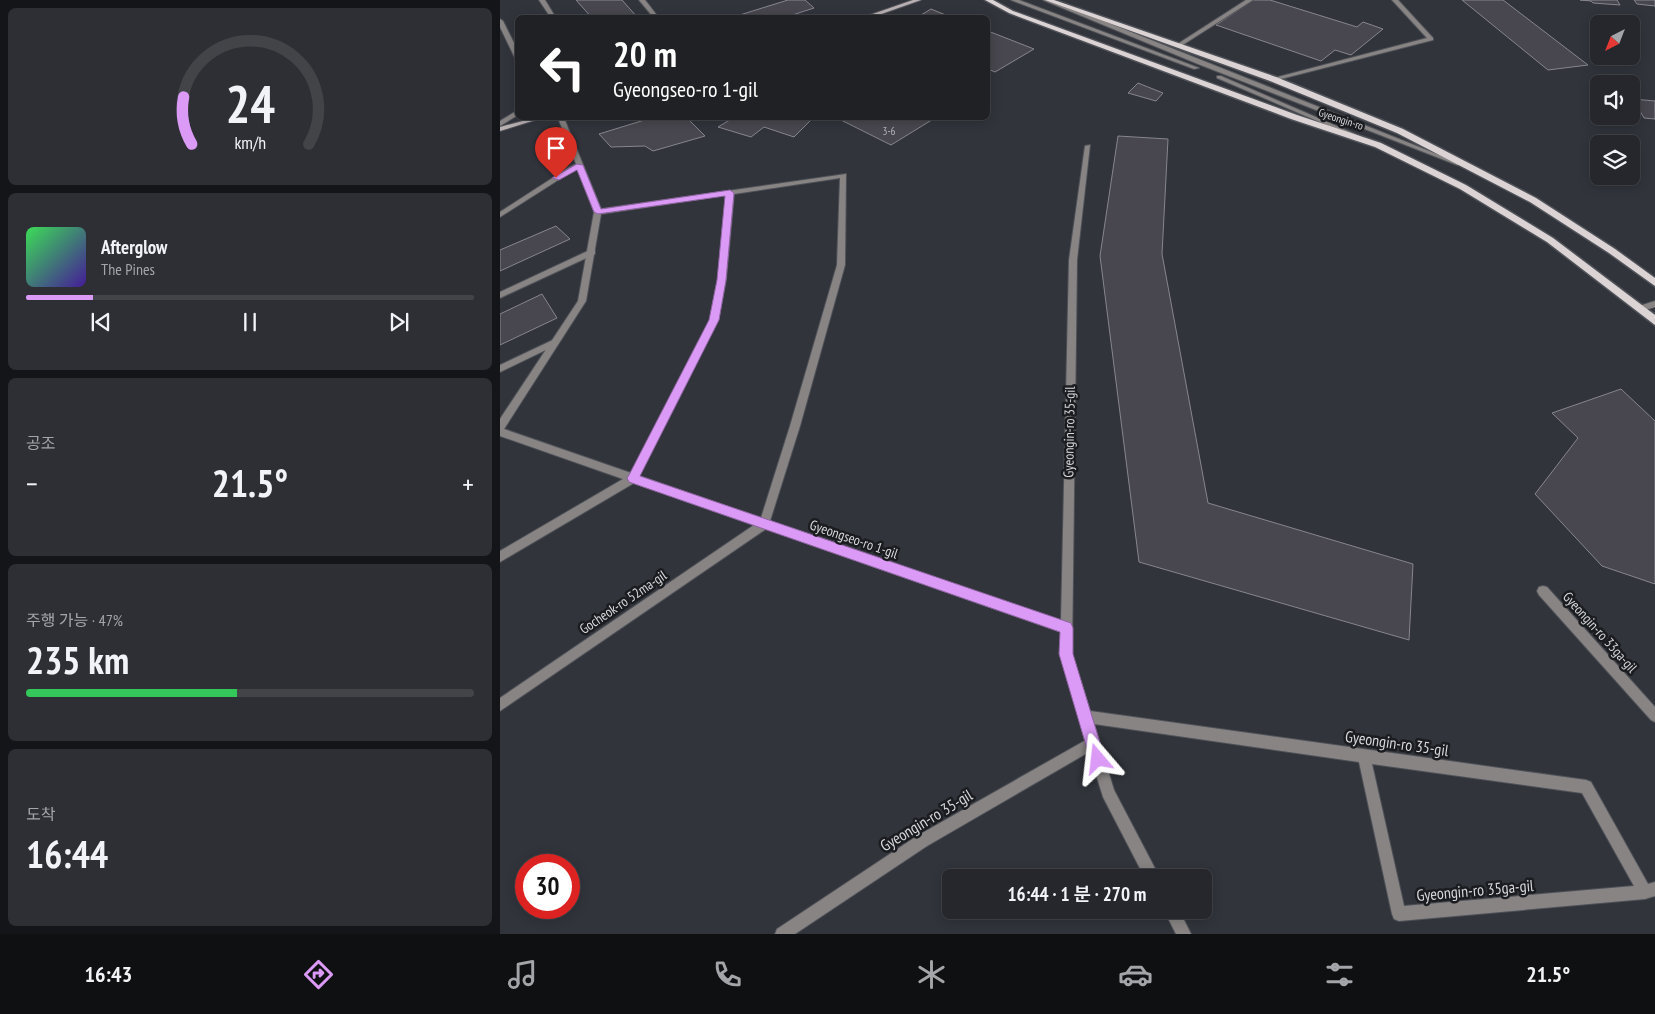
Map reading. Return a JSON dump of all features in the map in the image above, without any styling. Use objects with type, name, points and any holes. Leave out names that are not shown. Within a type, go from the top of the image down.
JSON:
[{"type":"main road","points":[[872,15],[918,0]]},
{"type":"main road","name":"Gyeongin-ro","points":[[988,0],[1011,12],[1294,117],[1378,145],[1464,187],[1550,240],[1655,322]]},
{"type":"main road","name":"Gyeongin-ro","points":[[1047,0],[1273,79],[1400,131],[1460,164],[1533,200],[1612,251],[1655,283]]},
{"type":"main road","points":[[500,129],[532,120]]},
{"type":"street","points":[[542,0],[552,15]]},
{"type":"street","points":[[642,0],[654,15]]},
{"type":"street","points":[[1014,0],[1211,73],[1378,145]]},
{"type":"street","points":[[1047,0],[1216,69],[1460,164]]},
{"type":"street","points":[[1179,45],[1250,0]]},
{"type":"street","points":[[1273,79],[1431,38],[1396,0]]},
{"type":"street","points":[[500,21],[515,52]]},
{"type":"street","points":[[500,124],[515,114]]},
{"type":"street","points":[[500,427],[582,301],[592,252],[598,212],[561,120]]},
{"type":"street","name":"Gyeongin-ro 35-gil","points":[[1088,146],[1073,260],[1066,654],[1108,792],[1148,869]]},
{"type":"street","points":[[500,215],[579,165]]},
{"type":"street","points":[[598,212],[844,175],[841,264],[795,426],[764,524]]},
{"type":"street","points":[[500,557],[633,478],[714,320],[722,280],[730,193]]},
{"type":"street","points":[[500,295],[592,252]]},
{"type":"street","points":[[1639,309],[1655,304]]},
{"type":"street","points":[[500,369],[555,342]]},
{"type":"street","name":"Gyeongseo-ro 1-gil","points":[[500,432],[1066,628]]},
{"type":"street","name":"Gocheok-ro 52ma-gil","points":[[500,705],[764,524]]},
{"type":"street","name":"Gyeongin-ro 33ga-gil","points":[[1543,591],[1655,716]]},
{"type":"street","name":"Gyeongin-ro 35-gil","points":[[1085,717],[1586,787],[1650,890]]},
{"type":"street","name":"Gyeongin-ro 35-gil","points":[[782,934],[922,841],[1093,743]]},
{"type":"street","name":"Gyeongin-ro 35ga-gil","points":[[1364,756],[1399,914],[1650,890]]},
{"type":"street","points":[[1176,919],[1184,934]]},
{"type":"building","points":[[576,0],[622,0],[635,15],[589,15]]},
{"type":"building","points":[[788,0],[805,0],[814,8],[792,15],[740,15]]},
{"type":"building","points":[[1253,0],[1270,0],[1357,27],[1363,22],[1383,29],[1351,55],[1335,50],[1321,61],[1216,25]]},
{"type":"building","points":[[1462,0],[1503,0],[1588,65],[1548,70]]},
{"type":"building","points":[[1580,0],[1617,0],[1620,5],[1593,3]]},
{"type":"building","points":[[1634,0],[1655,0],[1655,6],[1637,4]]},
{"type":"building","points":[[931,9],[946,15],[921,15]]},
{"type":"building","points":[[990,32],[1034,49],[995,72],[990,70]]},
{"type":"building","points":[[1138,83],[1163,93],[1156,101],[1128,93]]},
{"type":"building","points":[[1640,100],[1655,101],[1655,119],[1644,118],[1640,111]]},
{"type":"building","points":[[644,120],[689,120],[705,136],[653,151],[645,146],[611,147],[599,134]]},
{"type":"building","points":[[730,120],[811,120],[794,137],[764,127],[751,137],[718,127]]},
{"type":"building","points":[[841,120],[932,120],[891,145]]},
{"type":"building","points":[[1118,136],[1168,139],[1162,254],[1208,503],[1413,564],[1409,640],[1139,562],[1100,256]]},
{"type":"building","points":[[556,226],[570,239],[500,271],[500,250]]},
{"type":"building","points":[[542,294],[557,318],[500,345],[500,314]]},
{"type":"building","points":[[1621,389],[1655,421],[1655,584],[1602,566],[1535,494],[1578,438],[1552,413]]},
{"type":"route","points":[[556,178],[579,165],[598,212],[730,193],[722,280],[714,320],[633,478],[1066,628],[1066,654],[1098,759]]}]
